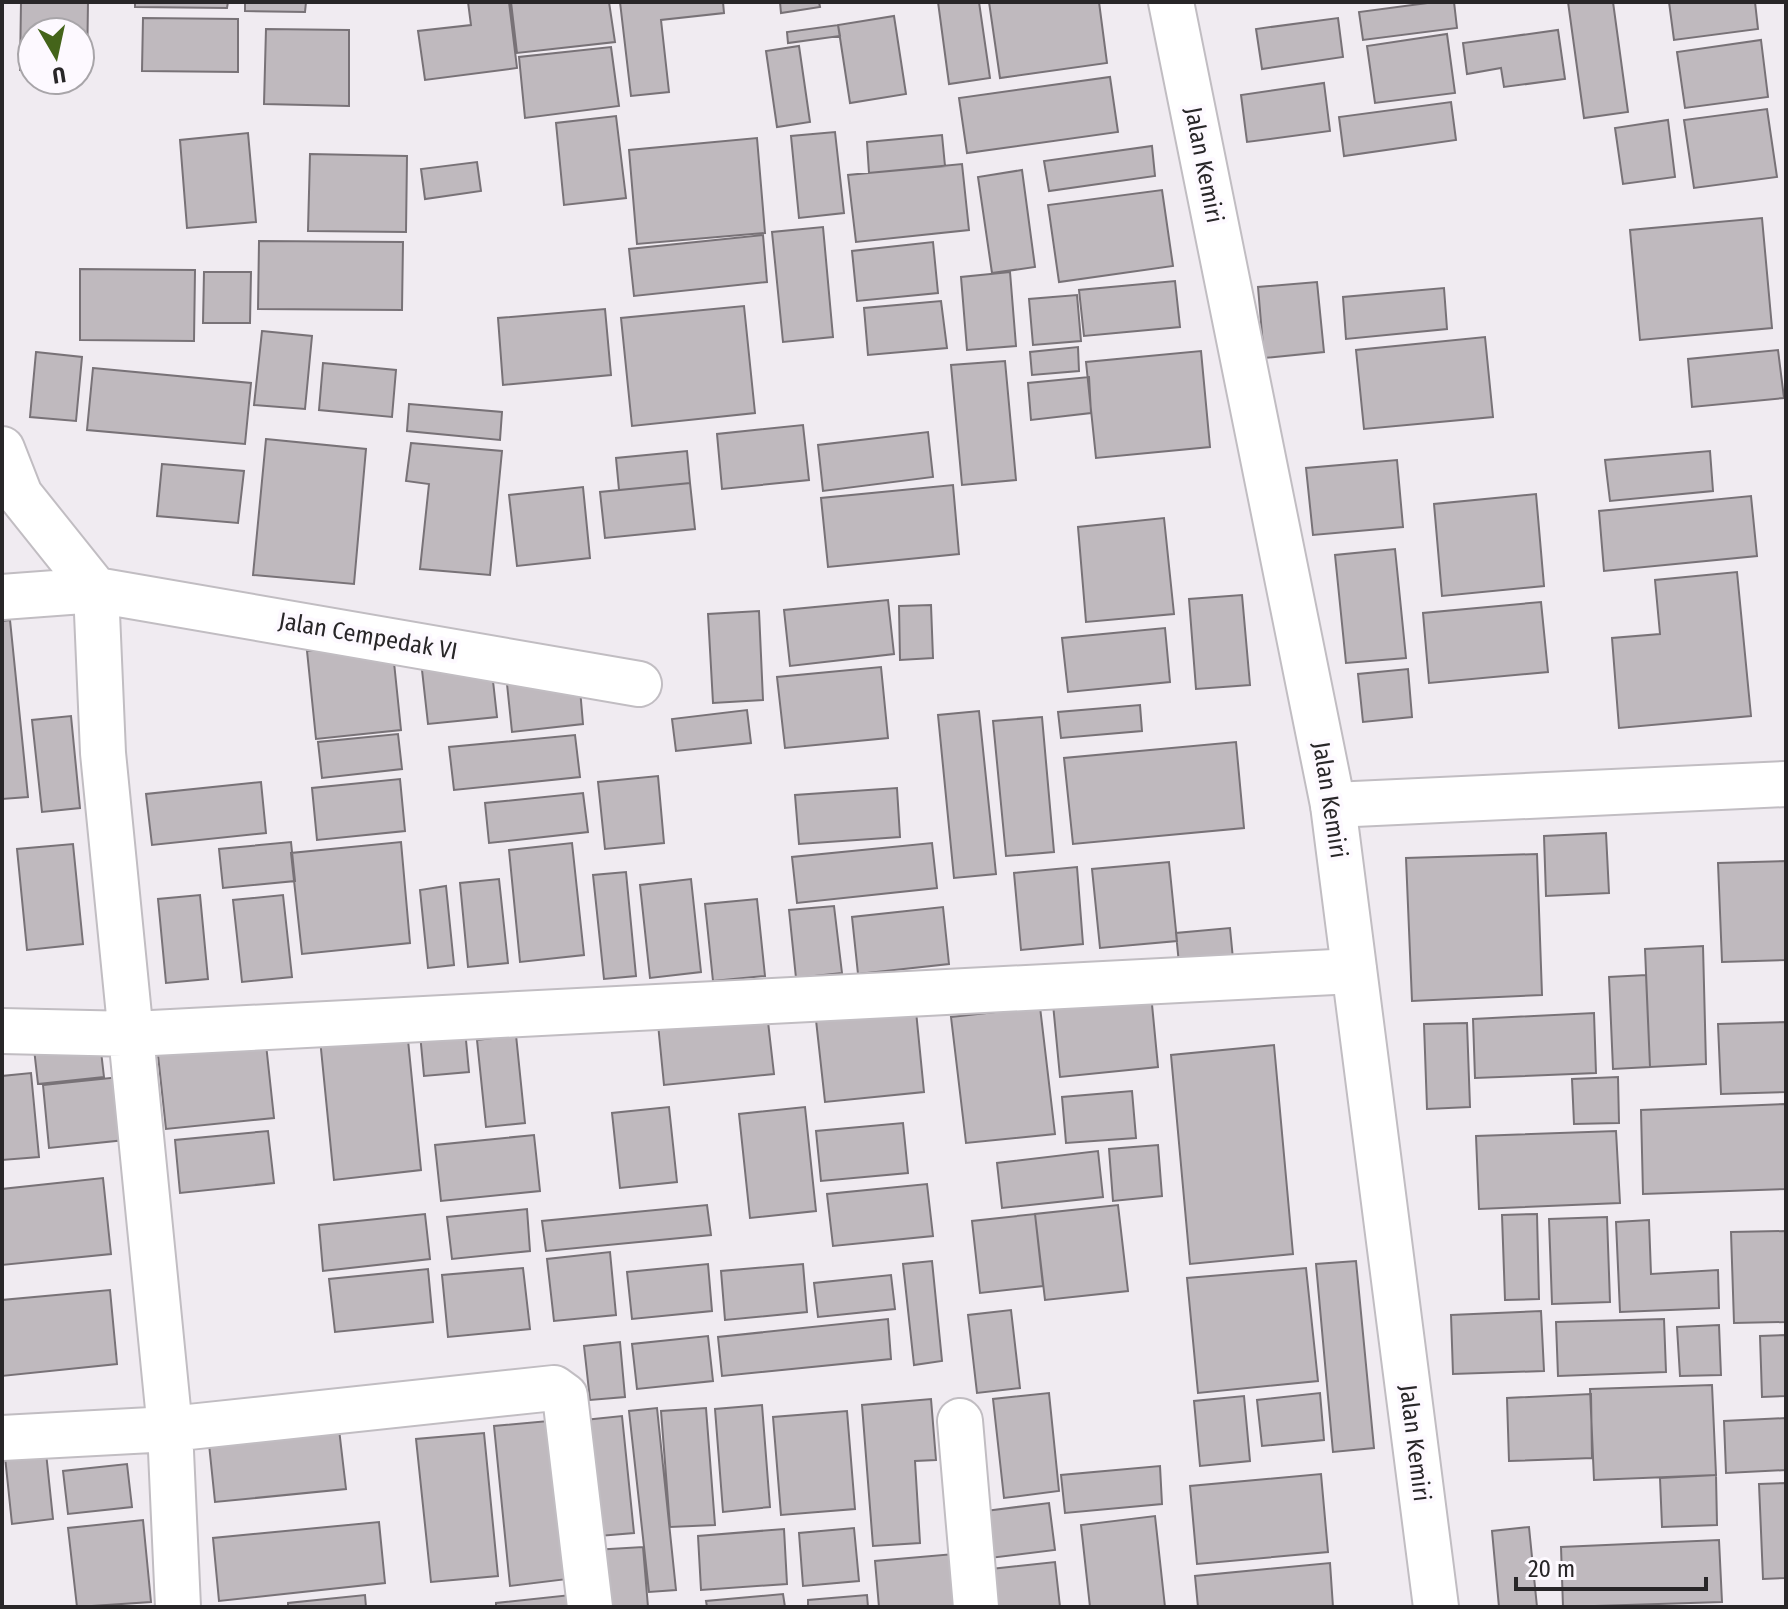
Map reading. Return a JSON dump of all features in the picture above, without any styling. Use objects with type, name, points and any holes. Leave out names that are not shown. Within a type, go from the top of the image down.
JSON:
[{"type":"street","name":"Jalan Kemiri","points":[[1171,2],[1333,805],[1436,1607]]},
{"type":"street","points":[[2,449],[20,495],[96,590],[103,753],[170,1429],[178,1607]]},
{"type":"street","name":"Jalan Cempedak VI","points":[[2,597],[96,590],[639,684]]},
{"type":"street","points":[[1333,805],[1786,784]]},
{"type":"street","points":[[2,1031],[133,1034],[1354,971]]},
{"type":"street","points":[[2,1438],[170,1429],[554,1388],[565,1396],[590,1607]]},
{"type":"street","points":[[960,1421],[976,1607]]},
{"type":"building","points":[[21,2],[88,2],[88,16],[21,16]]},
{"type":"building","points":[[135,2],[228,2],[227,8],[135,7]]},
{"type":"building","points":[[245,2],[306,2],[305,12],[245,11]]},
{"type":"building","points":[[468,2],[509,2],[517,68],[425,80],[418,31],[471,25]]},
{"type":"building","points":[[511,2],[609,2],[615,42],[517,53]]},
{"type":"building","points":[[620,2],[723,2],[724,13],[661,20],[669,92],[631,96]]},
{"type":"building","points":[[780,2],[819,2],[820,7],[781,13]]},
{"type":"building","points":[[938,2],[979,2],[990,78],[949,84]]},
{"type":"building","points":[[989,2],[1099,2],[1107,63],[1000,78]]},
{"type":"building","points":[[1454,2],[1457,28],[1363,40],[1359,12]]},
{"type":"building","points":[[1568,2],[1613,2],[1628,112],[1584,118]]},
{"type":"building","points":[[1669,2],[1755,2],[1758,29],[1674,40]]},
{"type":"building","points":[[894,16],[906,94],[850,103],[838,25]]},
{"type":"building","points":[[143,18],[238,19],[238,72],[142,71]]},
{"type":"building","points":[[1338,18],[1343,57],[1262,69],[1256,29]]},
{"type":"building","points":[[838,25],[840,36],[788,43],[787,32]]},
{"type":"building","points":[[266,29],[349,30],[349,106],[264,104]]},
{"type":"building","points":[[1558,30],[1565,79],[1504,87],[1501,68],[1467,74],[1463,43]]},
{"type":"building","points":[[1447,34],[1455,93],[1375,103],[1367,46]]},
{"type":"building","points":[[1761,40],[1768,97],[1685,108],[1677,52]]},
{"type":"building","points":[[799,46],[810,122],[777,127],[766,51]]},
{"type":"building","points":[[611,47],[619,106],[525,118],[519,57]]},
{"type":"building","points":[[1110,77],[1118,132],[967,153],[959,98]]},
{"type":"building","points":[[1324,83],[1330,131],[1247,142],[1241,95]]},
{"type":"building","points":[[1451,102],[1456,140],[1344,156],[1339,117]]},
{"type":"building","points":[[1767,109],[1777,177],[1694,188],[1684,120]]},
{"type":"building","points":[[616,116],[626,198],[564,205],[556,123]]},
{"type":"building","points":[[1668,120],[1675,177],[1623,184],[1615,128]]},
{"type":"building","points":[[835,132],[844,213],[799,218],[791,136]]},
{"type":"building","points":[[248,133],[256,222],[187,228],[180,140]]},
{"type":"building","points":[[942,135],[945,166],[869,173],[867,142]]},
{"type":"building","points":[[757,138],[765,233],[637,244],[629,150]]},
{"type":"building","points":[[1152,146],[1155,176],[1049,191],[1044,161]]},
{"type":"building","points":[[310,154],[407,156],[406,232],[308,231]]},
{"type":"building","points":[[477,162],[481,191],[425,199],[421,169]]},
{"type":"building","points":[[962,164],[969,230],[856,242],[848,175]]},
{"type":"building","points":[[1022,170],[1035,267],[992,273],[978,177]]},
{"type":"building","points":[[1162,190],[1173,266],[1059,282],[1048,205]]},
{"type":"building","points":[[1762,218],[1772,328],[1640,340],[1630,230]]},
{"type":"building","points":[[823,227],[833,337],[783,342],[772,232]]},
{"type":"building","points":[[763,235],[767,282],[634,296],[629,249]]},
{"type":"building","points":[[259,241],[403,242],[402,310],[258,309]]},
{"type":"building","points":[[933,242],[938,293],[857,301],[852,251]]},
{"type":"building","points":[[80,269],[195,270],[194,341],[80,340]]},
{"type":"building","points":[[204,272],[251,272],[250,323],[203,323]]},
{"type":"building","points":[[1010,272],[1016,346],[967,350],[961,277]]},
{"type":"building","points":[[1175,281],[1180,327],[1084,336],[1079,290]]},
{"type":"building","points":[[1317,282],[1324,352],[1264,358],[1258,287]]},
{"type":"building","points":[[1444,288],[1447,329],[1346,339],[1343,297]]},
{"type":"building","points":[[1077,295],[1081,341],[1033,345],[1029,299]]},
{"type":"building","points":[[941,301],[947,348],[868,355],[864,308]]},
{"type":"building","points":[[744,306],[755,413],[632,426],[621,318]]},
{"type":"building","points":[[605,309],[611,375],[503,385],[498,318]]},
{"type":"building","points":[[262,331],[312,336],[305,409],[254,405]]},
{"type":"building","points":[[1485,337],[1493,417],[1364,429],[1356,350]]},
{"type":"building","points":[[1078,347],[1079,371],[1032,375],[1030,352]]},
{"type":"building","points":[[1778,350],[1784,398],[1692,407],[1688,359]]},
{"type":"building","points":[[1201,351],[1210,447],[1096,458],[1086,362]]},
{"type":"building","points":[[36,352],[82,357],[76,421],[30,417]]},
{"type":"building","points":[[1005,361],[1016,480],[962,485],[951,365]]},
{"type":"building","points":[[323,363],[396,370],[392,417],[319,410]]},
{"type":"building","points":[[93,368],[251,383],[245,444],[87,430]]},
{"type":"building","points":[[1089,377],[1091,413],[1031,420],[1028,383]]},
{"type":"building","points":[[409,404],[502,412],[500,440],[407,431]]},
{"type":"building","points":[[803,425],[809,480],[722,489],[717,434]]},
{"type":"building","points":[[928,432],[933,477],[823,491],[818,445]]},
{"type":"building","points":[[266,439],[366,449],[354,584],[253,575]]},
{"type":"building","points":[[411,443],[502,451],[490,575],[420,569],[429,484],[406,481]]},
{"type":"building","points":[[687,451],[690,483],[619,490],[616,458]]},
{"type":"building","points":[[1710,451],[1713,491],[1610,501],[1605,460]]},
{"type":"building","points":[[1397,460],[1403,527],[1313,535],[1306,468]]},
{"type":"building","points":[[162,464],[244,471],[238,523],[157,516]]},
{"type":"building","points":[[690,483],[695,529],[605,538],[600,492]]},
{"type":"building","points":[[953,485],[959,554],[828,567],[821,498]]},
{"type":"building","points":[[583,487],[590,558],[517,566],[509,495]]},
{"type":"building","points":[[1536,494],[1544,586],[1442,596],[1434,504]]},
{"type":"building","points":[[1751,496],[1757,556],[1604,571],[1599,511]]},
{"type":"building","points":[[1164,518],[1174,614],[1086,622],[1078,527]]},
{"type":"building","points":[[1395,549],[1406,658],[1346,663],[1335,555]]},
{"type":"building","points":[[1737,572],[1751,716],[1619,728],[1612,638],[1660,634],[1655,580]]},
{"type":"building","points":[[1242,595],[1250,685],[1196,689],[1189,599]]},
{"type":"building","points":[[888,600],[894,654],[790,666],[784,610]]},
{"type":"building","points":[[1541,602],[1548,672],[1429,683],[1423,613]]},
{"type":"building","points":[[931,605],[933,658],[900,660],[899,606]]},
{"type":"building","points":[[759,611],[763,700],[713,703],[708,614]]},
{"type":"building","points":[[10,620],[28,797],[2,799],[2,621]]},
{"type":"building","points":[[1165,628],[1170,682],[1068,692],[1062,638]]},
{"type":"building","points":[[392,643],[401,730],[316,739],[307,651]]},
{"type":"building","points":[[491,663],[497,717],[428,724],[422,670]]},
{"type":"building","points":[[881,667],[888,738],[785,748],[777,677]]},
{"type":"building","points":[[1408,669],[1412,717],[1363,722],[1358,674]]},
{"type":"building","points":[[579,677],[583,724],[512,732],[507,684]]},
{"type":"building","points":[[1140,705],[1142,731],[1061,738],[1058,712]]},
{"type":"building","points":[[747,710],[751,743],[676,751],[672,719]]},
{"type":"building","points":[[979,711],[996,874],[954,878],[938,715]]},
{"type":"building","points":[[71,716],[80,808],[42,812],[32,720]]},
{"type":"building","points":[[1042,717],[1054,852],[1006,856],[993,721]]},
{"type":"building","points":[[398,734],[402,769],[322,778],[318,742]]},
{"type":"building","points":[[575,735],[580,777],[454,790],[449,747]]},
{"type":"building","points":[[1236,742],[1244,828],[1073,844],[1064,758]]},
{"type":"building","points":[[658,776],[664,843],[605,849],[598,782]]},
{"type":"building","points":[[400,779],[405,831],[317,840],[312,788]]},
{"type":"building","points":[[261,782],[266,833],[152,845],[146,794]]},
{"type":"building","points":[[897,788],[900,837],[799,844],[795,795]]},
{"type":"building","points":[[583,793],[588,832],[489,843],[485,803]]},
{"type":"building","points":[[1606,833],[1609,893],[1546,896],[1544,836]]},
{"type":"building","points":[[291,842],[295,881],[223,888],[219,849]]},
{"type":"building","points":[[401,842],[410,943],[302,954],[291,853]]},
{"type":"building","points":[[572,843],[584,955],[520,962],[509,850]]},
{"type":"building","points":[[932,843],[937,888],[797,903],[792,857]]},
{"type":"building","points":[[73,844],[83,944],[27,950],[17,849]]},
{"type":"building","points":[[1537,854],[1542,995],[1412,1001],[1406,858]]},
{"type":"building","points":[[1786,861],[1786,960],[1722,962],[1718,863]]},
{"type":"building","points":[[1169,862],[1177,941],[1100,948],[1092,869]]},
{"type":"building","points":[[1077,867],[1083,944],[1021,950],[1014,873]]},
{"type":"building","points":[[626,872],[636,976],[604,979],[593,875]]},
{"type":"building","points":[[499,879],[508,963],[468,967],[460,883]]},
{"type":"building","points":[[691,879],[701,972],[650,978],[640,885]]},
{"type":"building","points":[[446,886],[454,965],[428,968],[420,890]]},
{"type":"building","points":[[200,895],[208,979],[166,983],[158,899]]},
{"type":"building","points":[[283,895],[292,977],[242,982],[233,900]]},
{"type":"building","points":[[757,899],[765,976],[713,981],[705,904]]},
{"type":"building","points":[[834,906],[842,973],[796,978],[789,910]]},
{"type":"building","points":[[943,907],[949,964],[858,974],[852,917]]},
{"type":"building","points":[[1230,928],[1233,959],[1179,964],[1176,933]]},
{"type":"building","points":[[1703,946],[1706,1064],[1650,1067],[1645,949]]},
{"type":"building","points":[[1646,975],[1650,1067],[1613,1069],[1609,977]]},
{"type":"building","points":[[1151,994],[1158,1067],[1060,1077],[1053,1004]]},
{"type":"building","points":[[915,1001],[924,1092],[825,1102],[815,1011]]},
{"type":"building","points":[[1040,1007],[1055,1134],[966,1143],[951,1017]]},
{"type":"building","points":[[767,1013],[774,1074],[664,1085],[658,1024]]},
{"type":"building","points":[[1594,1013],[1596,1073],[1475,1078],[1473,1019]]},
{"type":"building","points":[[464,1019],[469,1072],[424,1076],[419,1023]]},
{"type":"building","points":[[1786,1022],[1786,1092],[1721,1094],[1718,1024]]},
{"type":"building","points":[[1467,1023],[1470,1107],[1427,1109],[1424,1024]]},
{"type":"building","points":[[407,1030],[421,1170],[334,1180],[320,1039]]},
{"type":"building","points":[[99,1034],[104,1077],[38,1084],[33,1040]]},
{"type":"building","points":[[265,1035],[274,1118],[166,1129],[157,1046]]},
{"type":"building","points":[[516,1035],[525,1123],[486,1127],[477,1040]]},
{"type":"building","points":[[1274,1045],[1293,1254],[1190,1264],[1171,1055]]},
{"type":"building","points":[[31,1073],[39,1157],[2,1160],[2,1076]]},
{"type":"building","points":[[120,1077],[125,1140],[49,1148],[43,1085]]},
{"type":"building","points":[[1618,1077],[1619,1123],[1574,1124],[1572,1079]]},
{"type":"building","points":[[1132,1091],[1136,1138],[1066,1143],[1062,1097]]},
{"type":"building","points":[[1785,1104],[1786,1189],[1643,1194],[1641,1110]]},
{"type":"building","points":[[669,1107],[677,1182],[620,1188],[612,1113]]},
{"type":"building","points":[[805,1107],[816,1211],[750,1218],[739,1114]]},
{"type":"building","points":[[903,1123],[908,1173],[821,1181],[816,1131]]},
{"type":"building","points":[[268,1131],[274,1183],[180,1193],[175,1140]]},
{"type":"building","points":[[1616,1131],[1620,1203],[1479,1209],[1476,1136]]},
{"type":"building","points":[[534,1135],[540,1191],[441,1201],[435,1145]]},
{"type":"building","points":[[1158,1145],[1162,1196],[1113,1201],[1109,1149]]},
{"type":"building","points":[[1098,1151],[1103,1197],[1002,1208],[997,1163]]},
{"type":"building","points":[[103,1178],[111,1254],[2,1265],[2,1189]]},
{"type":"building","points":[[927,1184],[933,1236],[833,1246],[827,1194]]},
{"type":"building","points":[[707,1205],[711,1235],[546,1251],[542,1221]]},
{"type":"building","points":[[1118,1205],[1128,1291],[1045,1300],[1035,1214]]},
{"type":"building","points":[[527,1209],[530,1251],[452,1259],[447,1217]]},
{"type":"building","points":[[425,1214],[430,1259],[323,1271],[319,1225]]},
{"type":"building","points":[[1035,1214],[1043,1286],[980,1293],[972,1221]]},
{"type":"building","points":[[1537,1214],[1539,1299],[1505,1300],[1502,1215]]},
{"type":"building","points":[[1607,1217],[1610,1302],[1552,1304],[1549,1219]]},
{"type":"building","points":[[1649,1220],[1651,1274],[1718,1270],[1719,1308],[1620,1312],[1616,1222]]},
{"type":"building","points":[[1786,1231],[1786,1322],[1734,1323],[1731,1232]]},
{"type":"building","points":[[610,1252],[616,1315],[554,1321],[547,1259]]},
{"type":"building","points":[[932,1261],[942,1361],[914,1365],[903,1264]]},
{"type":"building","points":[[1356,1261],[1374,1448],[1333,1452],[1316,1264]]},
{"type":"building","points":[[708,1264],[712,1311],[632,1319],[627,1272]]},
{"type":"building","points":[[803,1264],[807,1312],[725,1320],[721,1271]]},
{"type":"building","points":[[523,1268],[530,1329],[448,1337],[442,1275]]},
{"type":"building","points":[[1306,1268],[1318,1381],[1198,1393],[1187,1278]]},
{"type":"building","points":[[428,1269],[433,1322],[335,1332],[329,1279]]},
{"type":"building","points":[[891,1275],[895,1309],[818,1317],[814,1283]]},
{"type":"building","points":[[110,1290],[117,1364],[2,1376],[2,1300]]},
{"type":"building","points":[[1011,1310],[1020,1388],[977,1393],[968,1315]]},
{"type":"building","points":[[1541,1311],[1544,1371],[1453,1374],[1451,1315]]},
{"type":"building","points":[[888,1319],[891,1359],[722,1376],[718,1337]]},
{"type":"building","points":[[1664,1319],[1666,1372],[1558,1376],[1556,1322]]},
{"type":"building","points":[[1719,1325],[1721,1375],[1680,1376],[1677,1327]]},
{"type":"building","points":[[1786,1335],[1786,1396],[1762,1397],[1760,1336]]},
{"type":"building","points":[[708,1336],[713,1381],[637,1389],[632,1344]]},
{"type":"building","points":[[620,1342],[625,1397],[590,1400],[584,1346]]},
{"type":"building","points":[[1712,1385],[1716,1475],[1594,1480],[1590,1389]]},
{"type":"building","points":[[1049,1393],[1059,1491],[1004,1498],[993,1399]]},
{"type":"building","points":[[1320,1393],[1324,1440],[1262,1446],[1257,1400]]},
{"type":"building","points":[[1591,1394],[1592,1458],[1509,1461],[1507,1398]]},
{"type":"building","points":[[1244,1396],[1250,1461],[1200,1466],[1194,1401]]},
{"type":"building","points":[[931,1399],[936,1460],[915,1461],[920,1543],[873,1546],[862,1405]]},
{"type":"building","points":[[762,1405],[770,1507],[723,1512],[715,1409]]},
{"type":"building","points":[[657,1408],[676,1590],[649,1592],[629,1411]]},
{"type":"building","points":[[706,1408],[715,1525],[670,1527],[661,1411]]},
{"type":"building","points":[[847,1411],[855,1509],[781,1515],[773,1417]]},
{"type":"building","points":[[622,1416],[634,1533],[587,1537],[575,1421]]},
{"type":"building","points":[[1786,1418],[1786,1470],[1726,1473],[1724,1421]]},
{"type":"building","points":[[559,1420],[576,1578],[510,1586],[494,1426]]},
{"type":"building","points":[[339,1429],[346,1489],[215,1502],[209,1444]]},
{"type":"building","points":[[484,1433],[498,1576],[431,1582],[416,1439]]},
{"type":"building","points":[[45,1443],[53,1519],[12,1524],[4,1447]]},
{"type":"building","points":[[127,1464],[132,1507],[68,1514],[63,1471]]},
{"type":"building","points":[[1160,1466],[1162,1504],[1065,1513],[1061,1475]]},
{"type":"building","points":[[1321,1474],[1328,1552],[1197,1564],[1190,1486]]},
{"type":"building","points":[[1716,1475],[1717,1525],[1662,1527],[1660,1478]]},
{"type":"building","points":[[1786,1483],[1786,1578],[1763,1579],[1759,1484]]},
{"type":"building","points":[[1049,1503],[1055,1550],[982,1559],[977,1512]]},
{"type":"building","points":[[1155,1516],[1165,1607],[1090,1607],[1081,1525]]},
{"type":"building","points":[[143,1520],[151,1602],[77,1607],[68,1528]]},
{"type":"building","points":[[379,1522],[385,1583],[219,1601],[213,1538]]},
{"type":"building","points":[[1529,1527],[1537,1607],[1499,1607],[1492,1531]]},
{"type":"building","points":[[854,1528],[859,1581],[803,1586],[799,1533]]},
{"type":"building","points":[[784,1529],[787,1584],[701,1590],[698,1536]]},
{"type":"building","points":[[1719,1540],[1722,1602],[1563,1607],[1561,1547]]},
{"type":"building","points":[[643,1547],[648,1607],[598,1607],[593,1550]]},
{"type":"building","points":[[954,1554],[958,1607],[879,1607],[875,1561]]},
{"type":"building","points":[[1055,1562],[1060,1607],[986,1607],[982,1570]]},
{"type":"building","points":[[1330,1563],[1333,1607],[1198,1607],[1195,1576]]},
{"type":"building","points":[[580,1594],[582,1607],[496,1607],[496,1603]]},
{"type":"building","points":[[783,1594],[785,1607],[707,1607],[706,1601]]},
{"type":"building","points":[[365,1595],[366,1607],[288,1607],[288,1603]]},
{"type":"building","points":[[867,1595],[868,1607],[808,1607],[808,1600]]}]
